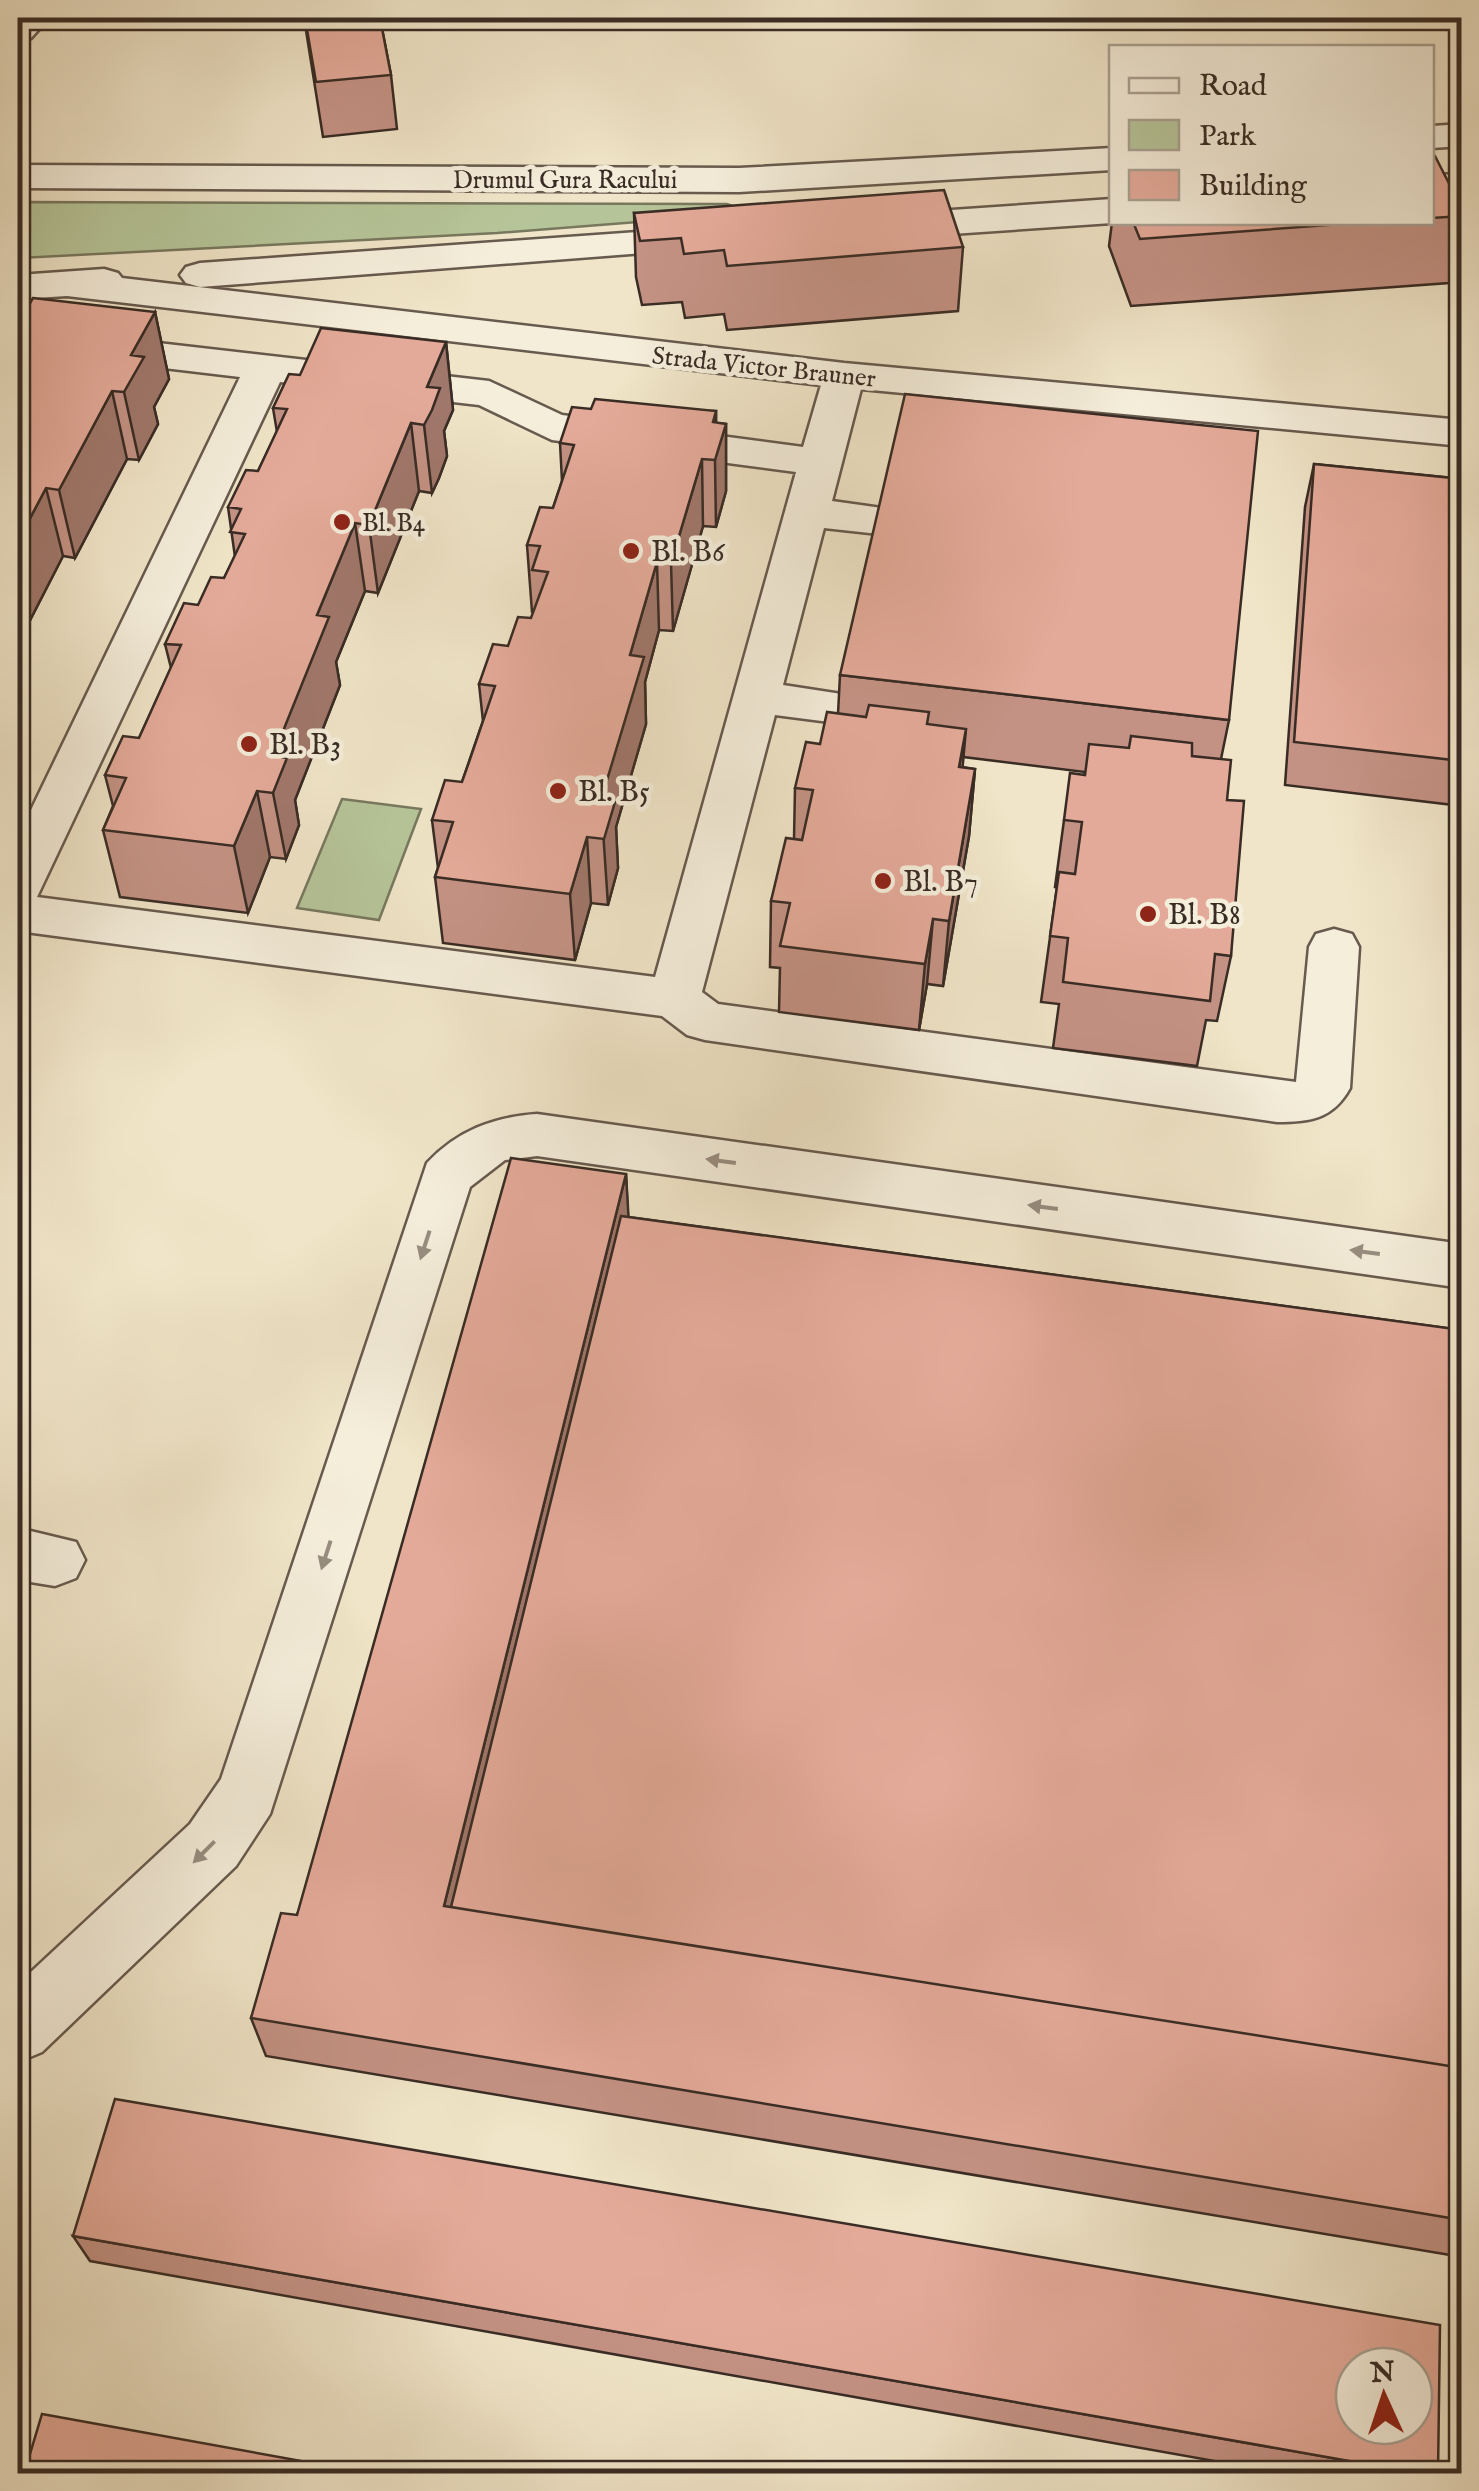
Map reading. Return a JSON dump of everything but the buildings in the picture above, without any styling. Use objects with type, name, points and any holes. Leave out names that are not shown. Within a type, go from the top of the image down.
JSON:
[{"type":"street","points":[[18,30],[31,18]]},
{"type":"street","points":[[1434,137],[1462,134]]},
{"type":"street","name":"Drumul Gura Racului","points":[[18,176],[739,180],[1109,159]]},
{"type":"street","points":[[843,230],[1109,210]]},
{"type":"street","name":"Strada Victor Brauner","points":[[18,287],[744,236]]},
{"type":"street","name":"Strada Victor Brauner","points":[[69,284],[844,375],[1462,433]]},
{"type":"street","points":[[440,387],[465,332]]},
{"type":"street","points":[[18,356],[71,344],[440,387],[489,394],[552,427],[818,462]]},
{"type":"street","points":[[18,887],[266,367]]},
{"type":"street","points":[[676,999],[844,375]]},
{"type":"street","points":[[805,512],[888,521]]},
{"type":"street","points":[[756,697],[845,708]]},
{"type":"street","points":[[18,913],[676,999],[705,1021],[1277,1102],[1307,1102],[1324,1088],[1334,947]]},
{"type":"street","points":[[18,2029],[213,1845],[248,1793],[446,1178],[463,1157],[483,1144],[506,1136],[536,1135],[1462,1266]]},
{"type":"green space","points":[[18,202],[733,206],[688,218],[497,233],[20,258]]},
{"type":"green space","points":[[342,799],[421,809],[379,920],[297,908]]},
{"type":"place","name":"Bl. B4","points":[[342,522]]},
{"type":"place","name":"Bl. B6","points":[[631,551]]},
{"type":"place","name":"Bl. B3","points":[[249,744]]},
{"type":"place","name":"Bl. B5","points":[[558,791]]},
{"type":"place","name":"Bl. B7","points":[[883,881]]},
{"type":"place","name":"Bl. B8","points":[[1148,914]]}]
